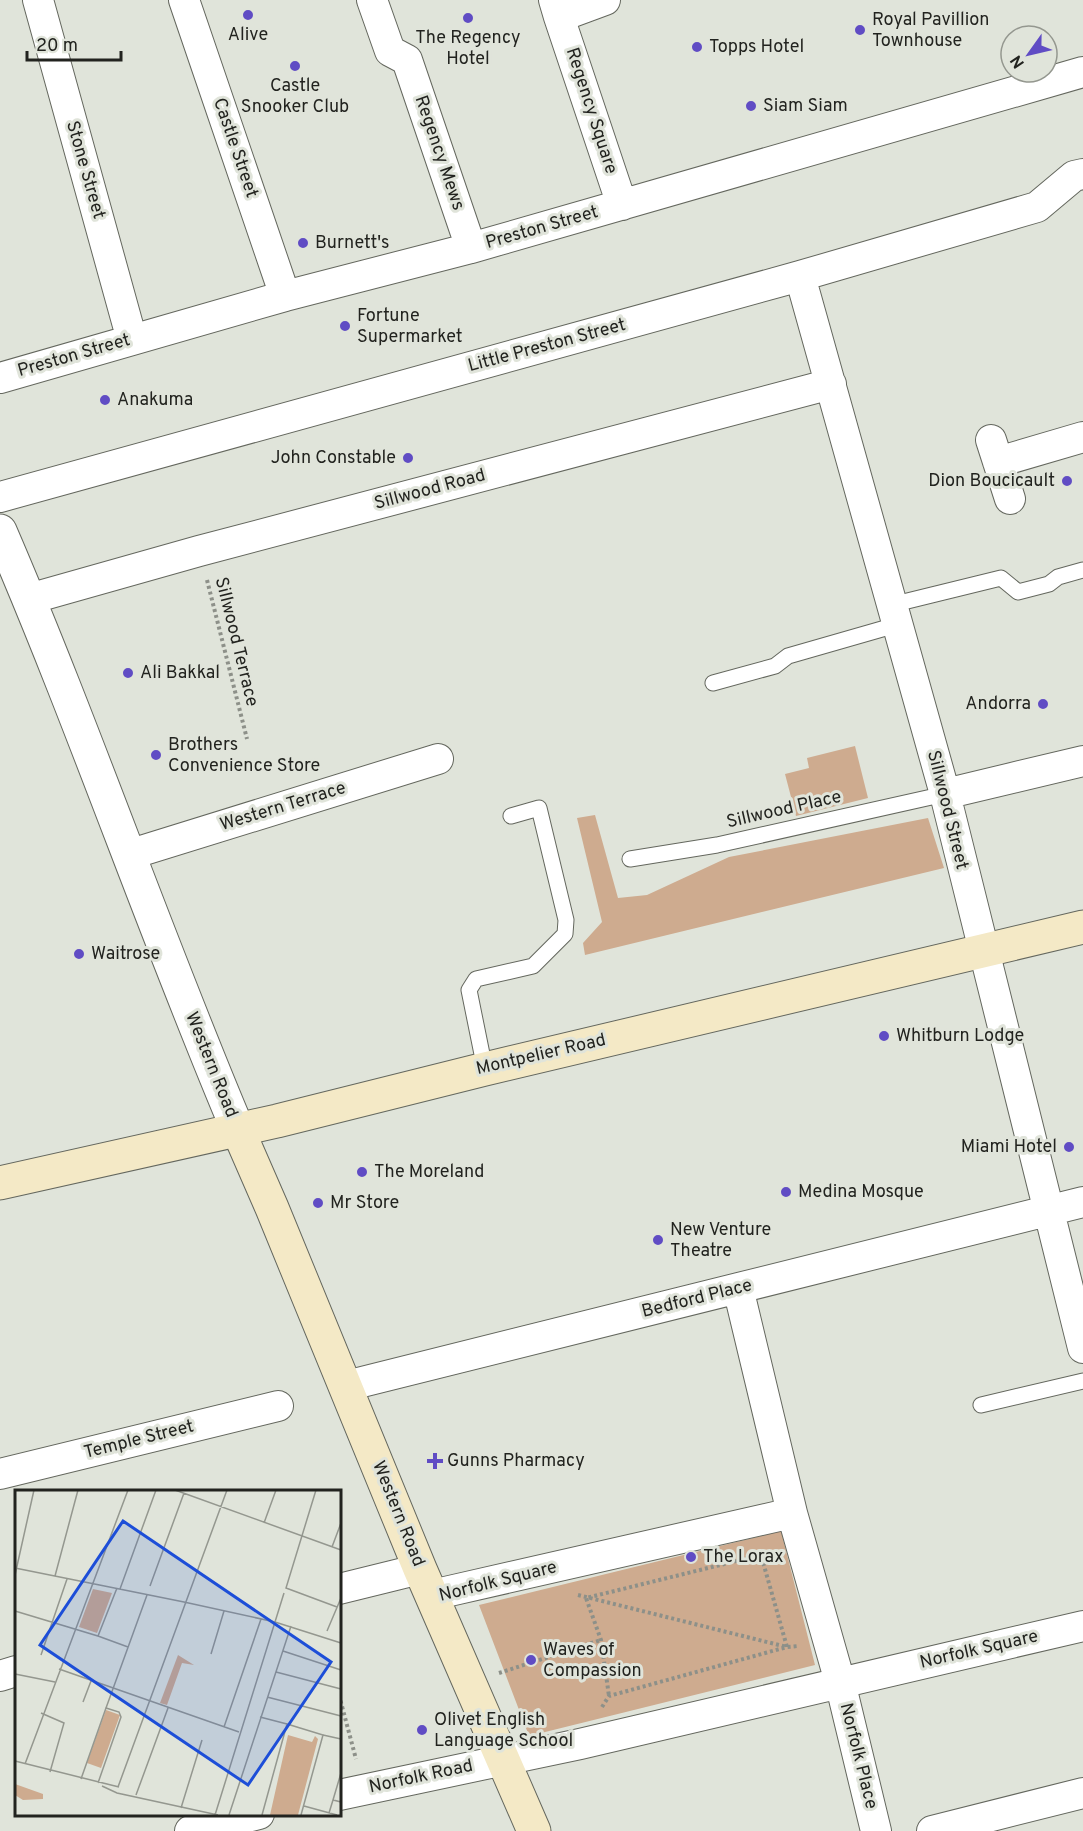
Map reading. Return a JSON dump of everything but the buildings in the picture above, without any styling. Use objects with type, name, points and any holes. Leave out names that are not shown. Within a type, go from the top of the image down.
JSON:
[{"type":"main road","name":"Montpelier Road","points":[[0,1183],[238,1130],[1083,927]]},
{"type":"main road","name":"Western Road","points":[[238,1130],[426,1582]]},
{"type":"main road","name":"Norfolk Square","points":[[426,1582],[502,1760]]},
{"type":"main road","points":[[502,1760],[534,1831]]},
{"type":"street","name":"Stone Street","points":[[38,0],[132,340]]},
{"type":"street","name":"Castle Street","points":[[184,0],[285,296]]},
{"type":"street","name":"Regency Mews","points":[[372,0],[390,51],[407,60],[471,248]]},
{"type":"street","name":"Regency Square","points":[[605,0],[557,8],[622,205]]},
{"type":"street","name":"Preston Street","points":[[0,378],[285,296],[471,248],[1083,72]]},
{"type":"street","name":"Little Preston Street","points":[[0,497],[800,276],[1037,207],[1074,176],[1083,174]]},
{"type":"street","name":"Sillwood Street","points":[[800,276],[945,794],[982,951],[1083,1348]]},
{"type":"street","name":"Sillwood Road","points":[[29,599],[199,551],[831,384]]},
{"type":"street","points":[[1010,499],[995,451],[1083,437]]},
{"type":"street","name":"Western Road","points":[[0,531],[29,599],[238,1130]]},
{"type":"street","name":"Western Terrace","points":[[128,855],[438,759]]},
{"type":"street","points":[[945,794],[1083,761]]},
{"type":"street","name":"Bedford Place","points":[[346,1386],[1083,1202]]},
{"type":"street","points":[[738,1288],[792,1513],[840,1682]]},
{"type":"street","name":"Temple Street","points":[[0,1474],[278,1406]]},
{"type":"street","name":"Norfolk Square","points":[[426,1582],[792,1513]]},
{"type":"street","points":[[340,1589],[426,1582]]},
{"type":"street","name":"Norfolk Square","points":[[502,1760],[580,1744],[1083,1626]]},
{"type":"street","points":[[0,1676],[15,1671]]},
{"type":"street","name":"Norfolk Place","points":[[840,1682],[876,1831]]},
{"type":"street","name":"Norfolk Road","points":[[352,1792],[502,1760]]},
{"type":"street","points":[[932,1831],[1083,1793]]},
{"type":"street","points":[[190,1831],[255,1816]]},
{"type":"lane","points":[[713,683],[775,666],[788,656],[894,615],[1001,578],[1017,592],[1049,584],[1058,577],[1083,570]]},
{"type":"lane","name":"Sillwood Place","points":[[630,859],[717,845],[945,794]]},
{"type":"lane","points":[[485,1069],[469,990],[476,979],[533,966],[565,934],[566,920],[539,808],[511,816]]},
{"type":"lane","points":[[981,1405],[1083,1381]]},
{"type":"path","name":"Sillwood Terrace","points":[[199,551],[247,739]]},
{"type":"path","points":[[586,1598],[761,1555],[787,1647]]},
{"type":"path","points":[[576,1594],[787,1647]]},
{"type":"path","points":[[580,1744],[609,1696],[601,1640],[586,1598]]},
{"type":"path","points":[[470,1682],[601,1640]]},
{"type":"path","points":[[609,1696],[787,1647],[828,1644]]},
{"type":"path","points":[[340,1702],[352,1792]]},
{"type":"shaded area","points":[[855,746],[868,798],[796,816],[785,774],[809,768],[807,758]]},
{"type":"shaded area","points":[[595,815],[618,898],[647,895],[729,857],[928,818],[944,868],[585,955],[583,943],[602,922],[577,818]]},
{"type":"shaded area","points":[[781,1531],[815,1665],[529,1736],[479,1605]]},
{"type":"place","name":"Alive","points":[[248,15]]},
{"type":"place","name":"The Regency Hotel","points":[[468,18]]},
{"type":"place","name":"Royal Pavillion Townhouse","points":[[860,30]]},
{"type":"place","name":"Topps Hotel","points":[[697,47]]},
{"type":"place","name":"Castle Snooker Club","points":[[295,66]]},
{"type":"place","name":"Siam Siam","points":[[751,106]]},
{"type":"place","name":"Burnett's","points":[[303,243]]},
{"type":"place","name":"Fortune Supermarket","points":[[345,326]]},
{"type":"place","name":"Anakuma","points":[[105,400]]},
{"type":"place","name":"John Constable","points":[[408,458]]},
{"type":"place","name":"Dion Boucicault","points":[[1067,481]]},
{"type":"place","name":"Ali Bakkal","points":[[128,673]]},
{"type":"place","name":"Andorra","points":[[1043,704]]},
{"type":"place","name":"Brothers Convenience Store","points":[[156,755]]},
{"type":"place","name":"Waitrose","points":[[79,954]]},
{"type":"place","name":"Whitburn Lodge","points":[[884,1036]]},
{"type":"place","name":"Miami Hotel","points":[[1069,1147]]},
{"type":"place","name":"The Moreland","points":[[362,1172]]},
{"type":"place","name":"Medina Mosque","points":[[786,1192]]},
{"type":"place","name":"Mr Store","points":[[318,1203]]},
{"type":"place","name":"New Venture Theatre","points":[[658,1240]]},
{"type":"place","name":"Gunns Pharmacy","points":[[435,1461]]},
{"type":"place","name":"The Lorax","points":[[691,1557]]},
{"type":"place","name":"Waves of Compassion","points":[[531,1660]]},
{"type":"place","name":"Olivet English Language School","points":[[422,1730]]}]
